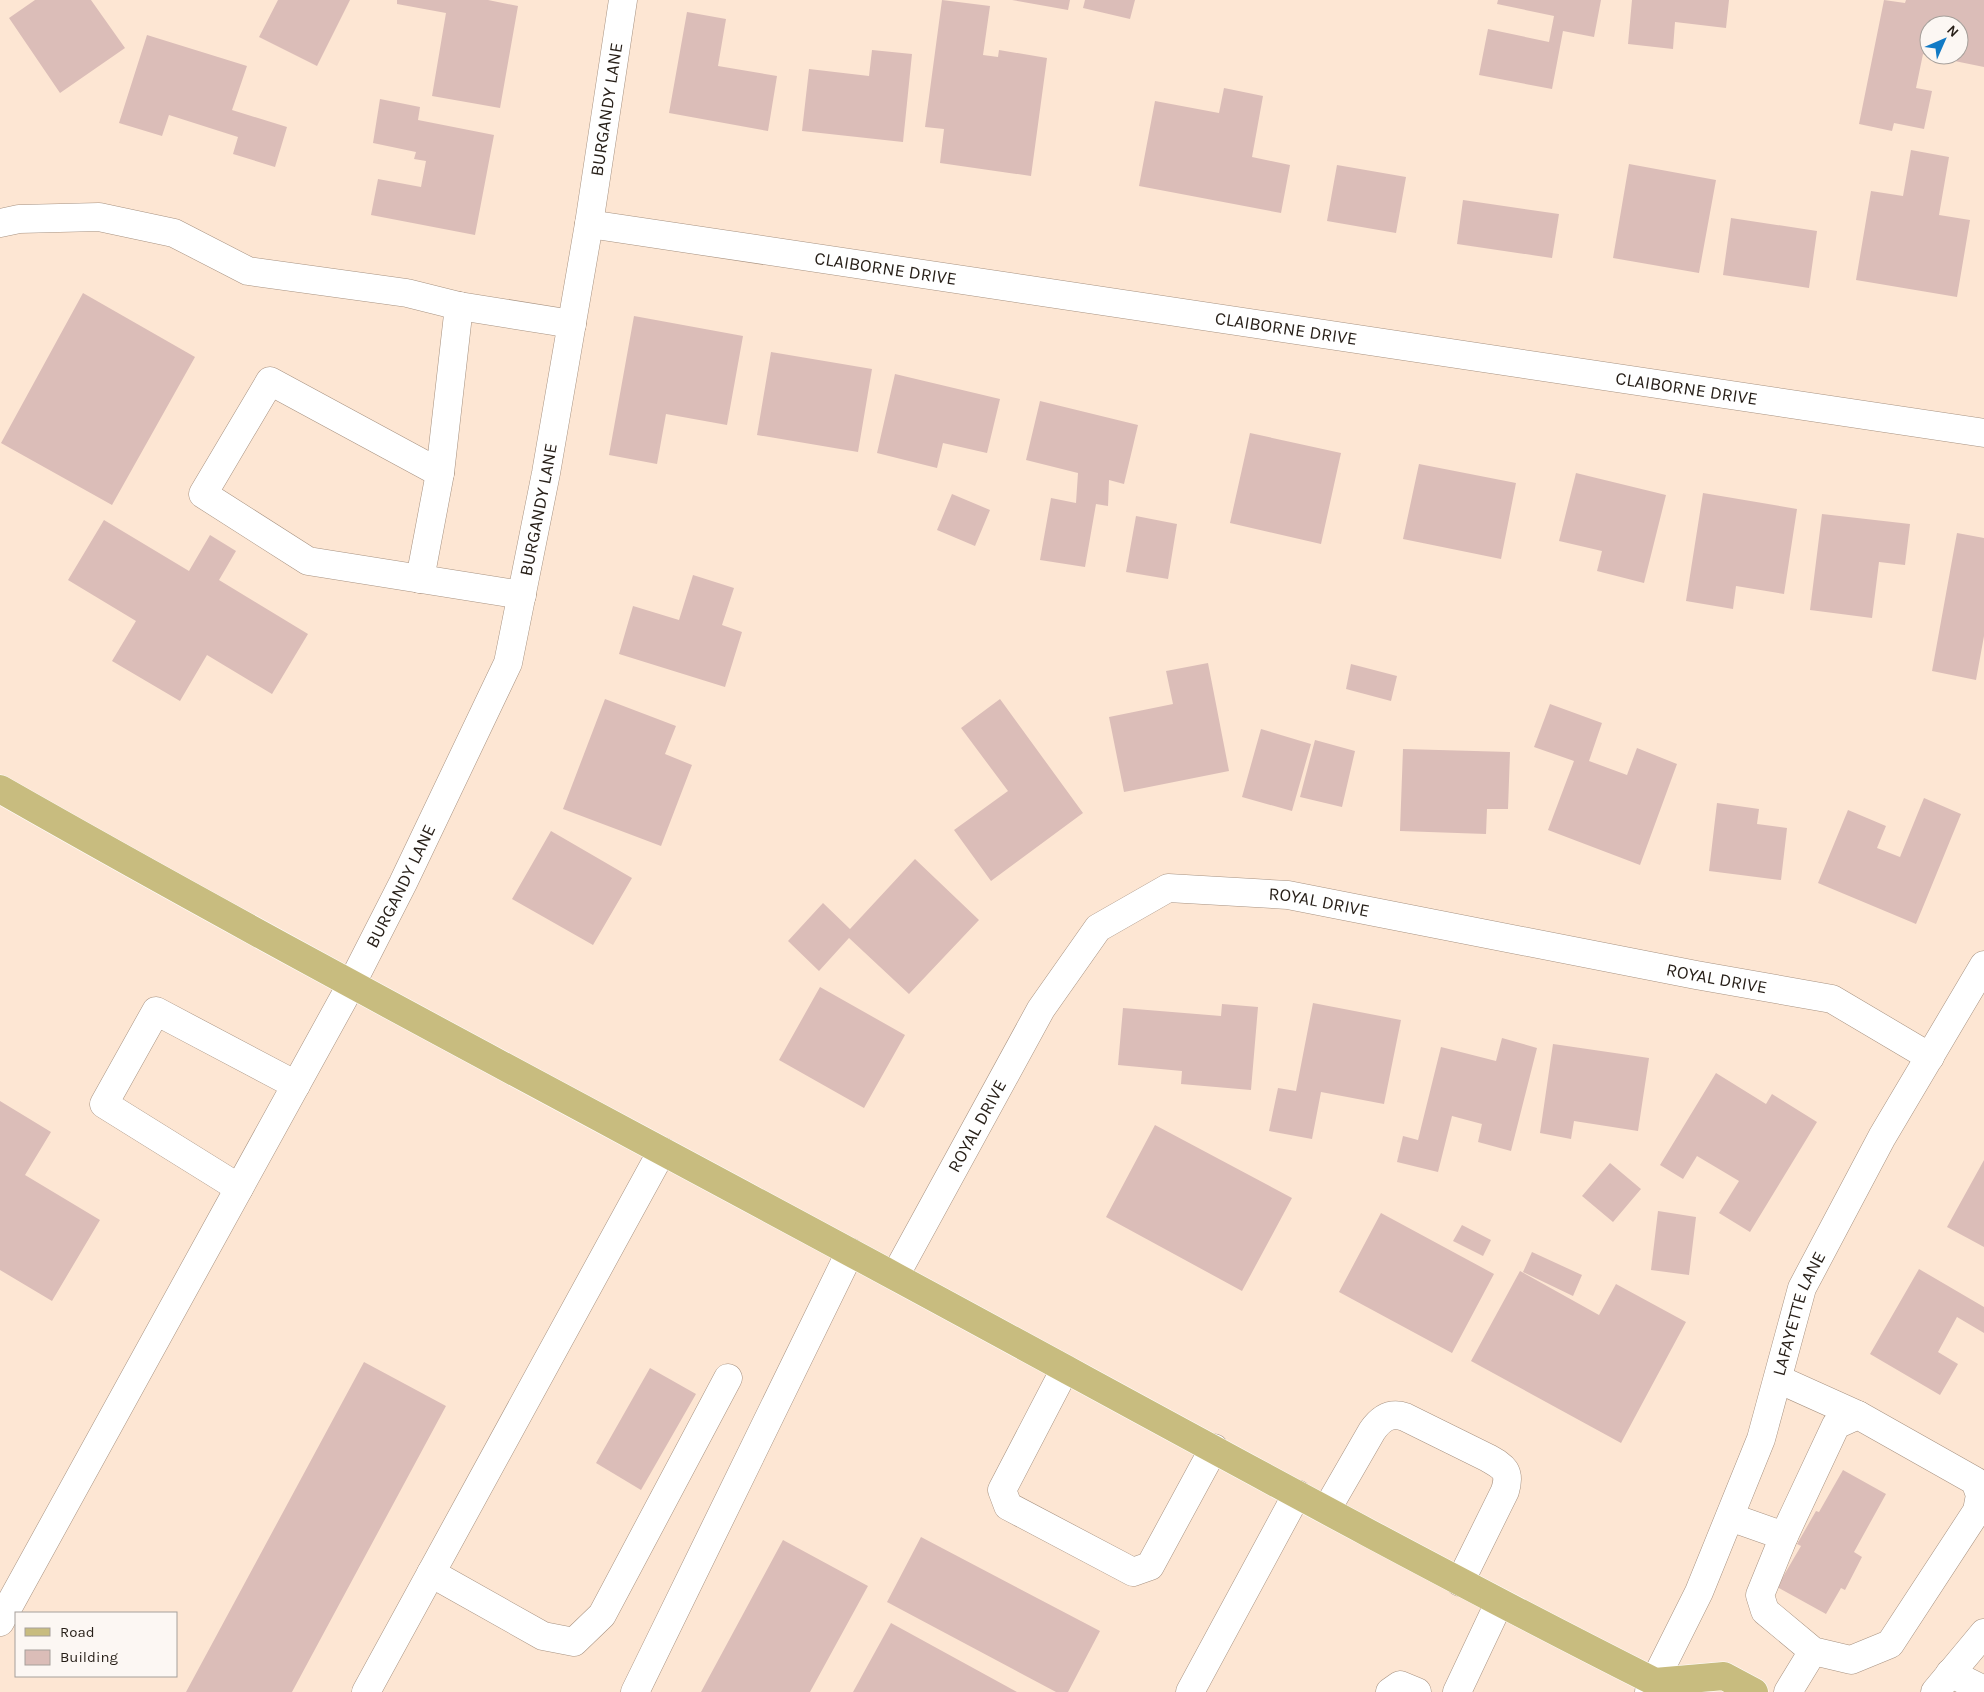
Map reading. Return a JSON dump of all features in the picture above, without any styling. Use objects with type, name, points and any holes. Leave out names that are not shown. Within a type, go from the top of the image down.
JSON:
[{"type":"main road","points":[[0,789],[162,882],[351,985],[1327,1509],[1655,1689],[1724,1676],[1754,1692]]},
{"type":"street","name":"BURGANDY LANE","points":[[0,1622],[351,985],[403,884],[508,663],[546,473],[572,324],[623,0]]},
{"type":"street","points":[[0,224],[19,219],[99,217],[174,233],[248,271],[407,293],[459,306],[572,324]]},
{"type":"street","name":"CLAIBORNE DRIVE","points":[[589,224],[1984,433]]},
{"type":"street","points":[[420,579],[440,473],[459,306]]},
{"type":"street","points":[[440,473],[270,382],[203,494],[308,561],[522,595]]},
{"type":"street","name":"ROYAL DRIVE","points":[[894,1276],[1041,1009],[1092,936],[1098,928],[1168,888],[1288,895],[1696,975],[1832,999],[1930,1057]]},
{"type":"street","name":"LAFAYETTE LANE","points":[[1655,1689],[1699,1592],[1762,1439],[1802,1288],[1882,1137],[1984,965]]},
{"type":"street","points":[[240,1188],[104,1104],[156,1011],[296,1085]]},
{"type":"street","points":[[366,1692],[662,1151]]},
{"type":"street","points":[[634,1692],[850,1252]]},
{"type":"street","points":[[1064,1369],[1002,1490],[1008,1506],[1133,1572],[1150,1566],[1214,1448]]},
{"type":"street","points":[[432,1573],[543,1636],[574,1642],[602,1615],[728,1378]]},
{"type":"street","points":[[1778,1379],[1858,1415],[1975,1481],[1980,1495],[1977,1511],[1890,1644],[1851,1660],[1813,1651],[1765,1611],[1760,1594],[1784,1536],[1836,1425],[1858,1415]]},
{"type":"street","points":[[1327,1509],[1372,1431],[1387,1416],[1395,1414],[1405,1417],[1488,1458],[1507,1472],[1508,1481],[1505,1491],[1460,1582]]},
{"type":"street","points":[[1190,1692],[1297,1494]]},
{"type":"street","points":[[1730,1517],[1784,1536]]},
{"type":"street","points":[[1458,1692],[1499,1603]]},
{"type":"street","points":[[1984,1633],[1943,1683],[1984,1690]]},
{"type":"street","points":[[1788,1692],[1813,1651]]},
{"type":"street","points":[[1390,1692],[1400,1685],[1417,1692]]},
{"type":"building","points":[[35,0],[91,0],[125,48],[60,93],[9,18]]},
{"type":"building","points":[[278,0],[350,0],[317,66],[259,37]]},
{"type":"building","points":[[397,0],[488,0],[518,6],[500,108],[432,96],[446,13],[397,4]]},
{"type":"building","points":[[942,0],[990,6],[983,55],[998,57],[999,50],[1047,58],[1031,176],[940,163],[944,129],[925,127]]},
{"type":"building","points":[[1012,0],[1070,0],[1068,10]]},
{"type":"building","points":[[1085,0],[1135,0],[1130,19],[1083,8]]},
{"type":"building","points":[[1498,0],[1601,0],[1594,37],[1563,31],[1552,89],[1479,75],[1488,29],[1549,42],[1554,16],[1497,4]]},
{"type":"building","points":[[1632,0],[1729,0],[1726,28],[1675,22],[1673,49],[1628,44]]},
{"type":"building","points":[[1884,0],[1905,3],[1906,0],[1984,0],[1984,67],[1969,64],[1969,15],[1919,15],[1919,65],[1921,65],[1916,88],[1932,91],[1924,129],[1894,123],[1892,131],[1859,124]]},
{"type":"building","points":[[687,12],[726,19],[718,66],[777,76],[768,131],[669,113]]},
{"type":"building","points":[[147,35],[247,66],[232,110],[287,127],[275,167],[233,154],[238,137],[169,115],[162,136],[119,123]]},
{"type":"building","points":[[872,50],[912,54],[903,142],[802,131],[809,69],[869,76]]},
{"type":"building","points":[[1224,88],[1263,96],[1252,157],[1290,165],[1281,213],[1139,186],[1155,101],[1219,113]]},
{"type":"building","points":[[380,99],[420,107],[418,120],[494,135],[475,235],[371,215],[378,179],[421,187],[426,161],[414,159],[416,152],[373,143]]},
{"type":"building","points":[[1911,150],[1949,157],[1939,215],[1970,220],[1957,297],[1856,280],[1871,191],[1903,196]]},
{"type":"building","points":[[1629,164],[1716,180],[1699,273],[1613,258]]},
{"type":"building","points":[[1337,165],[1406,177],[1396,233],[1327,221]]},
{"type":"building","points":[[1463,200],[1559,214],[1552,258],[1457,244]]},
{"type":"building","points":[[1731,218],[1817,231],[1809,288],[1723,275]]},
{"type":"building","points":[[83,293],[195,357],[112,505],[1,443]]},
{"type":"building","points":[[634,316],[743,336],[727,425],[666,414],[657,464],[609,455]]},
{"type":"building","points":[[771,352],[872,369],[858,452],[757,435]]},
{"type":"building","points":[[895,374],[1000,399],[987,453],[943,443],[937,468],[877,453]]},
{"type":"building","points":[[1040,401],[1138,425],[1124,484],[1109,480],[1108,506],[1096,504],[1085,567],[1040,560],[1051,498],[1076,503],[1078,473],[1026,460]]},
{"type":"building","points":[[1250,433],[1341,453],[1321,544],[1230,523]]},
{"type":"building","points":[[1419,464],[1516,483],[1501,559],[1403,539]]},
{"type":"building","points":[[1576,473],[1666,495],[1644,583],[1597,571],[1602,551],[1559,541]]},
{"type":"building","points":[[1703,493],[1797,509],[1784,594],[1736,586],[1733,609],[1686,601]]},
{"type":"building","points":[[952,494],[990,510],[975,546],[937,530]]},
{"type":"building","points":[[1822,514],[1910,524],[1905,565],[1879,562],[1872,618],[1810,610]]},
{"type":"building","points":[[1136,516],[1177,524],[1168,579],[1126,572]]},
{"type":"building","points":[[104,520],[189,571],[210,535],[236,551],[219,580],[308,634],[272,694],[207,655],[180,701],[112,661],[136,621],[68,580]]},
{"type":"building","points":[[1957,533],[1984,538],[1984,636],[1976,680],[1932,671]]},
{"type":"building","points":[[693,575],[734,588],[722,625],[742,632],[725,687],[619,654],[633,606],[679,620]]},
{"type":"building","points":[[1208,663],[1229,771],[1124,792],[1109,717],[1173,704],[1166,671]]},
{"type":"building","points":[[1351,664],[1397,676],[1391,701],[1346,689]]},
{"type":"building","points":[[605,699],[676,726],[665,754],[692,765],[661,846],[563,809]]},
{"type":"building","points":[[1000,699],[1083,813],[991,881],[954,830],[1008,791],[961,728]]},
{"type":"building","points":[[1550,704],[1602,723],[1589,761],[1627,775],[1637,748],[1677,764],[1640,865],[1548,830],[1574,761],[1534,747]]},
{"type":"building","points":[[1261,729],[1311,744],[1292,811],[1242,797]]},
{"type":"building","points":[[1315,740],[1355,751],[1342,807],[1300,797]]},
{"type":"building","points":[[1403,749],[1510,752],[1508,809],[1487,809],[1486,834],[1400,831]]},
{"type":"building","points":[[1924,798],[1961,814],[1916,924],[1818,883],[1848,810],[1886,826],[1877,848],[1900,857]]},
{"type":"building","points":[[1717,803],[1759,809],[1757,824],[1787,828],[1781,880],[1709,871]]},
{"type":"building","points":[[551,831],[632,878],[593,945],[512,899]]},
{"type":"building","points":[[915,859],[979,920],[909,994],[849,938],[819,971],[788,941],[823,903],[850,929]]},
{"type":"building","points":[[820,987],[905,1035],[864,1108],[779,1060]]},
{"type":"building","points":[[1313,1003],[1401,1020],[1384,1104],[1321,1092],[1312,1139],[1269,1131],[1278,1088],[1296,1091]]},
{"type":"building","points":[[1222,1004],[1258,1007],[1251,1090],[1181,1084],[1182,1071],[1118,1065],[1123,1008],[1221,1016]]},
{"type":"building","points":[[1502,1038],[1537,1048],[1511,1151],[1478,1142],[1482,1124],[1452,1116],[1438,1172],[1397,1162],[1403,1136],[1418,1140],[1441,1047],[1496,1061]]},
{"type":"building","points":[[1553,1044],[1649,1058],[1638,1131],[1574,1121],[1571,1139],[1540,1133]]},
{"type":"building","points":[[1716,1073],[1766,1104],[1772,1094],[1817,1122],[1750,1232],[1719,1213],[1739,1181],[1697,1156],[1683,1179],[1660,1165]]},
{"type":"building","points":[[0,1101],[51,1132],[25,1175],[100,1220],[52,1301],[0,1270]]},
{"type":"building","points":[[1155,1125],[1292,1198],[1242,1291],[1106,1217]]},
{"type":"building","points":[[1984,1160],[1984,1247],[1947,1227]]},
{"type":"building","points":[[1610,1163],[1641,1189],[1613,1222],[1582,1196]]},
{"type":"building","points":[[1658,1211],[1696,1217],[1689,1275],[1651,1270]]},
{"type":"building","points":[[1381,1213],[1494,1274],[1452,1353],[1339,1292]]},
{"type":"building","points":[[1462,1225],[1491,1240],[1483,1256],[1453,1241]]},
{"type":"building","points":[[1532,1252],[1582,1275],[1573,1296],[1523,1272]]},
{"type":"building","points":[[1919,1269],[1984,1307],[1984,1333],[1957,1317],[1938,1352],[1958,1364],[1940,1395],[1870,1354]]},
{"type":"building","points":[[1520,1271],[1599,1315],[1616,1284],[1686,1322],[1621,1443],[1471,1361]]},
{"type":"building","points":[[364,1362],[446,1406],[292,1692],[186,1692]]},
{"type":"building","points":[[650,1368],[696,1394],[641,1490],[596,1463]]},
{"type":"building","points":[[1843,1470],[1886,1494],[1854,1552],[1862,1557],[1845,1590],[1841,1588],[1826,1614],[1777,1587],[1801,1546],[1797,1544],[1816,1511],[1819,1512]]},
{"type":"building","points":[[921,1537],[1100,1631],[1068,1692],[1056,1692],[887,1602]]},
{"type":"building","points":[[783,1540],[868,1586],[810,1692],[701,1692]]},
{"type":"building","points":[[891,1623],[1017,1692],[853,1692]]}]
